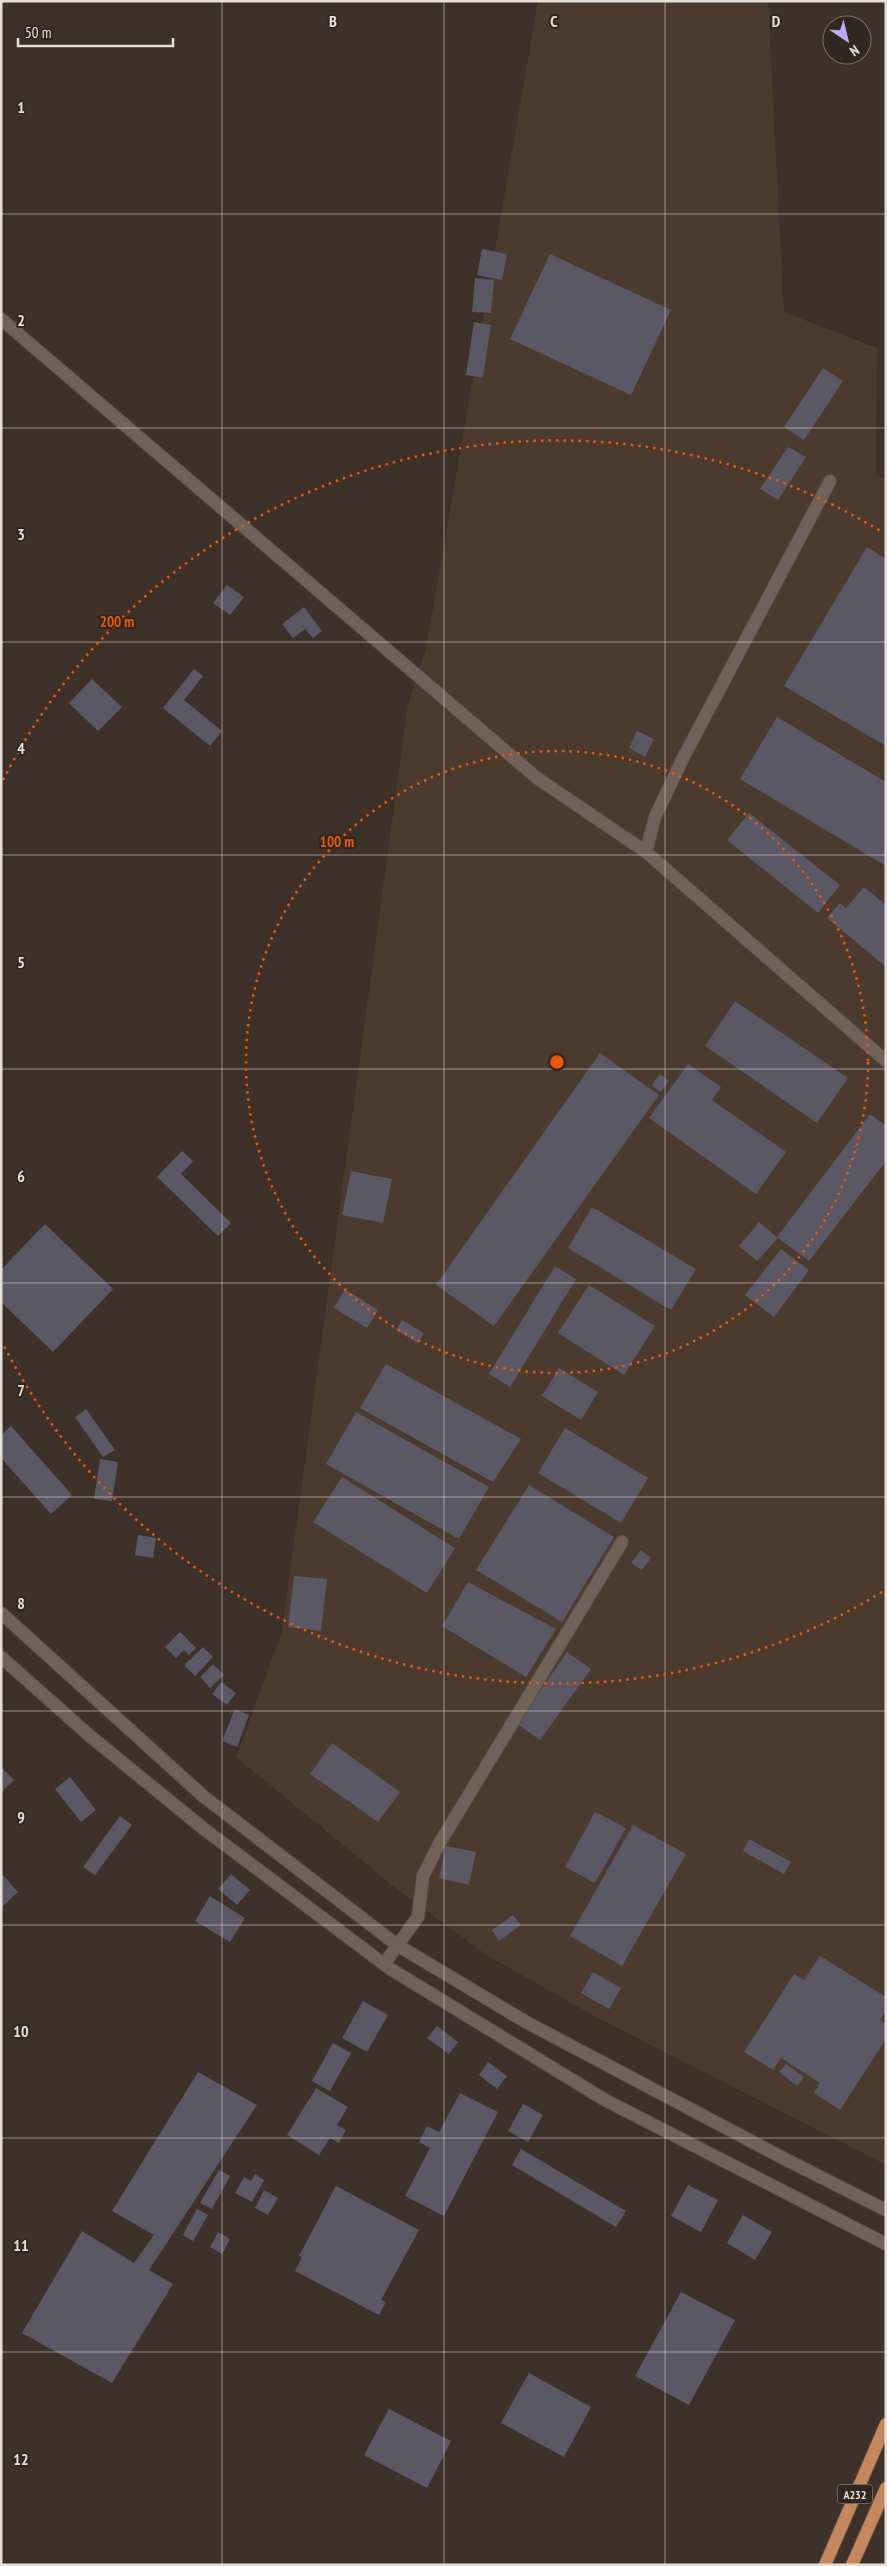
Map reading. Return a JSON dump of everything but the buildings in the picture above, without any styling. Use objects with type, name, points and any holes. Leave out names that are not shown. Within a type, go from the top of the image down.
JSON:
[{"type":"main road","name":"A232","points":[[825,2565],[886,2424]]},
{"type":"main road","name":"A232","points":[[852,2565],[886,2488]]},
{"type":"street","points":[[1,319],[537,778],[646,852],[886,1061]]},
{"type":"street","points":[[646,852],[655,817],[683,758],[830,481]]},
{"type":"street","points":[[384,1964],[418,1917],[423,1876],[439,1844],[622,1542]]},
{"type":"street","points":[[1,1612],[203,1796],[397,1945],[526,2022],[781,2157],[886,2210]]},
{"type":"street","points":[[1,1657],[90,1736],[153,1788],[316,1915],[384,1964],[605,2100],[886,2244]]},
{"type":"shaded area","points":[[538,1],[768,1],[784,312],[877,348],[876,475],[886,479],[886,2165],[596,2017],[488,1956],[398,1890],[236,1757],[282,1631],[408,704],[426,649]]}]
